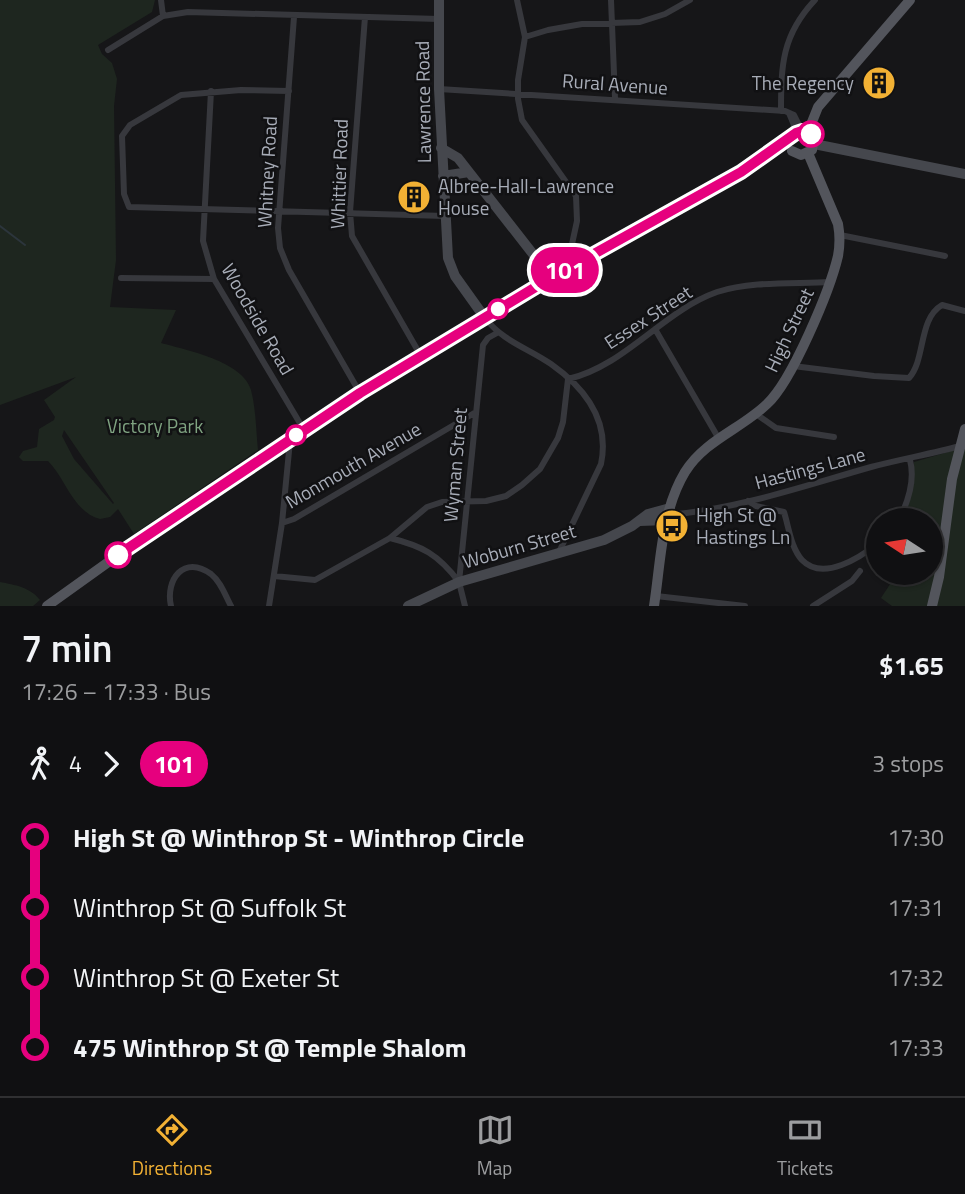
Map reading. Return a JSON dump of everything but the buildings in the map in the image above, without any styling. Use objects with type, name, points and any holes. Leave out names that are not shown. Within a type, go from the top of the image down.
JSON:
[{"type":"main road","points":[[792,151],[798,134],[818,107],[910,0]]},
{"type":"main road","points":[[50,605],[360,393],[566,269],[755,163],[798,134]]},
{"type":"main road","name":"High Street","points":[[655,601],[668,514],[687,468],[696,457],[756,414],[778,393],[793,366],[830,282],[840,235],[811,149],[813,136],[798,134]]},
{"type":"main road","points":[[755,163],[792,151],[801,155],[811,149]]},
{"type":"main road","points":[[932,606],[939,577],[946,513],[965,429]]},
{"type":"street","points":[[161,0],[163,16]]},
{"type":"street","name":"Lawrence Road","points":[[439,0],[441,148],[448,258],[451,268],[485,318]]},
{"type":"street","points":[[517,0],[525,37],[518,93],[522,120],[576,196],[577,221],[566,269]]},
{"type":"street","points":[[611,0],[615,99]]},
{"type":"street","points":[[525,37],[582,24],[640,22],[665,14],[690,0]]},
{"type":"street","points":[[798,134],[785,111],[781,76],[787,44],[800,17],[815,0]]},
{"type":"street","points":[[108,50],[163,16],[188,12],[439,19]]},
{"type":"street","name":"Whitney Road","points":[[294,17],[279,210],[280,248],[289,270],[360,393]]},
{"type":"street","name":"Whittier Road","points":[[365,17],[350,212],[352,236],[421,356]]},
{"type":"street","name":"Rural Avenue","points":[[439,89],[785,111]]},
{"type":"street","points":[[289,91],[211,91],[181,95],[130,125],[122,136],[124,194],[130,207],[445,216]]},
{"type":"street","name":"Woodside Road","points":[[211,91],[203,241],[214,279],[304,430]]},
{"type":"street","points":[[785,111],[796,117],[798,134]]},
{"type":"street","points":[[441,148],[458,158],[533,254],[549,279]]},
{"type":"street","points":[[811,149],[965,174]]},
{"type":"street","points":[[443,176],[469,172]]},
{"type":"street","points":[[840,235],[945,256]]},
{"type":"street","points":[[121,278],[214,279]]},
{"type":"street","name":"Essex Street","points":[[568,379],[600,366],[695,303],[716,293],[764,285],[830,282]]},
{"type":"street","points":[[793,366],[909,378],[914,372],[926,330],[936,309],[942,305],[965,311]]},
{"type":"street","points":[[485,318],[497,333],[550,364],[568,379],[584,394],[600,423],[603,452],[596,477],[559,552]]},
{"type":"street","points":[[655,329],[719,439]]},
{"type":"street","name":"Wyman Street","points":[[465,606],[458,582],[483,345],[497,333]]},
{"type":"street","points":[[274,576],[315,580],[390,538],[427,507],[442,502],[486,502],[506,496],[540,469],[558,438],[563,422],[568,379]]},
{"type":"street","name":"Monmouth Avenue","points":[[282,523],[294,519],[476,412]]},
{"type":"street","points":[[756,414],[776,428],[834,438]]},
{"type":"street","points":[[269,606],[282,523],[290,439]]},
{"type":"street","name":"Hastings Lane","points":[[668,514],[698,513],[778,495],[872,467],[960,446]]},
{"type":"street","points":[[903,508],[910,485],[910,460]]},
{"type":"street","points":[[748,501],[756,506],[784,512],[793,544],[802,559],[813,567],[832,567],[850,562],[866,551]]},
{"type":"street","name":"Woburn Street","points":[[408,606],[458,582],[604,540],[648,514],[668,514]]},
{"type":"street","points":[[390,538],[420,546],[445,564],[458,582]]},
{"type":"street","points":[[171,606],[169,596],[172,579],[180,570],[191,567],[212,574],[231,606]]},
{"type":"street","points":[[813,606],[852,581],[860,571]]},
{"type":"street","points":[[655,601],[745,606]]},
{"type":"green space","name":"Victory Park","points":[[0,0],[155,0],[152,12],[98,45],[102,54],[112,63],[117,79],[114,106],[116,260],[110,307],[176,310],[161,343],[226,364],[246,380],[253,397],[258,450],[134,534],[118,509],[110,517],[100,519],[83,510],[48,461],[23,461],[19,457],[23,451],[37,447],[39,429],[54,420],[55,417],[44,400],[76,377],[0,405]],"holes":[[[64,430],[114,503],[74,459],[62,436]]]},
{"type":"green space","points":[[965,447],[965,606],[892,606],[881,598],[890,585],[943,585],[943,508],[907,508],[913,486],[914,462]]},
{"type":"green space","points":[[0,582],[27,589],[40,600],[33,606],[0,606]]},
{"type":"waterway","points":[[0,226],[25,245]]},
{"type":"bus line","name":"101","points":[[118,555],[405,365],[549,279],[741,172],[796,133],[802,131],[811,134]]},
{"type":"place","name":"The Regency","points":[[879,83]]},
{"type":"place","name":"Albree-Hall-Lawrence House","points":[[414,197]]},
{"type":"place","name":"High St @ Hastings Ln","points":[[672,526]]}]
